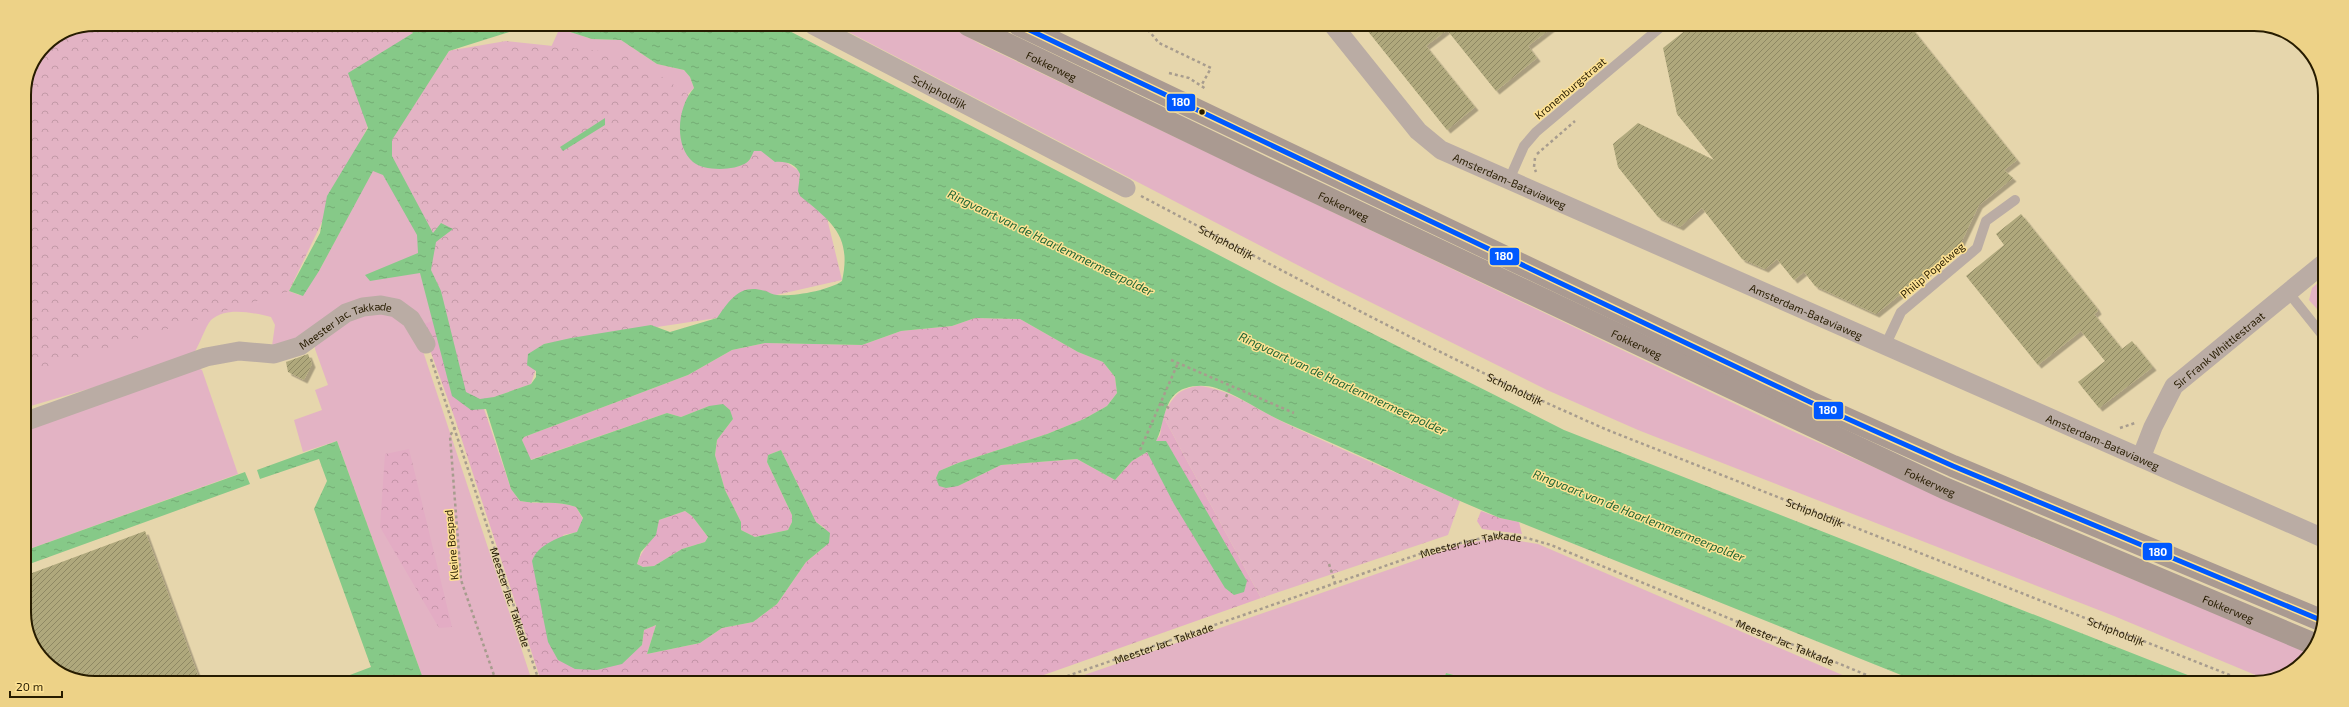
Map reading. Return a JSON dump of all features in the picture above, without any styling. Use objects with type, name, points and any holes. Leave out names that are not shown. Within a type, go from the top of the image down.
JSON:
[{"type":"main road","name":"Fokkerweg","points":[[980,31],[1256,164],[1944,488],[2310,642]]},
{"type":"main road","name":"Fokkerweg","points":[[1033,31],[1810,402],[1960,469],[2317,620]]},
{"type":"street","name":"Schipholdijk","points":[[825,31],[1126,188]]},
{"type":"street","name":"Amsterdam-Bataviaweg","points":[[1338,31],[1418,131],[1441,150],[2318,536]]},
{"type":"street","name":"Sir Frank Whittlestraat","points":[[2141,458],[2153,427],[2174,386],[2318,268]]},
{"type":"street","name":"Meester Jac. Takkade","points":[[31,420],[206,357],[238,351],[274,354],[300,346],[346,313],[363,307],[381,305],[396,308],[411,319],[426,344]]},
{"type":"lane","name":"Kronenburgstraat","points":[[1509,180],[1524,146],[1536,132],[1656,31]]},
{"type":"lane","name":"Philip Popelweg","points":[[1885,346],[1901,312],[1977,248],[1986,221],[2015,200]]},
{"type":"lane","points":[[2288,292],[2318,330]]},
{"type":"path","points":[[1149,31],[1159,43],[1211,68],[1201,86]]},
{"type":"path","name":"Schipholdijk","points":[[1126,188],[1344,302],[1550,405],[1610,431],[2156,644],[2233,676]]},
{"type":"path","name":"Meester Jac. Takkade","points":[[426,344],[537,676]]},
{"type":"path","points":[[1172,360],[1294,413]]},
{"type":"path","points":[[1140,450],[1178,363]]},
{"type":"path","points":[[1226,397],[1231,386]]},
{"type":"path","points":[[1161,404],[1171,409]]},
{"type":"path","name":"Kleine Bospad","points":[[455,427],[450,436],[461,580],[494,676]]},
{"type":"path","name":"Meester Jac. Takkade","points":[[1067,676],[1434,549],[1484,536],[1500,534],[1526,538],[1552,545],[1869,676]]},
{"type":"path","points":[[1329,564],[1335,583]]},
{"type":"green space","points":[[96,31],[412,31],[289,291],[31,372],[31,96],[32,83],[36,71],[50,50],[71,36],[83,32]]},
{"type":"green space","points":[[567,31],[592,39],[621,40],[657,64],[684,70],[690,77],[694,88],[470,314],[421,325],[391,301],[302,338],[272,346],[275,325],[271,317],[240,312],[224,313],[211,320],[194,353],[142,373],[31,406],[31,372],[254,293],[289,291],[299,295],[319,271],[377,162],[449,51],[453,50],[459,63],[546,58],[558,32]]},
{"type":"green space","points":[[847,31],[958,31],[980,44],[1788,429],[2026,535],[2304,651],[2293,663],[2282,669],[2274,673],[2257,676],[2114,616],[1638,430],[1547,390],[1336,285]]},
{"type":"green space","points":[[506,41],[629,54],[799,171],[827,218],[842,280],[776,295],[717,318],[544,344],[531,384],[475,404],[466,392],[441,291],[431,270],[433,233],[390,143],[453,50]]},
{"type":"green space","points":[[2318,283],[2318,310],[2309,300],[2312,288]]},
{"type":"green space","points":[[364,311],[397,314],[420,342],[530,676],[422,676],[337,441],[303,452],[294,420],[322,410],[315,390],[328,385],[315,349],[315,340]]},
{"type":"green space","points":[[452,314],[511,489],[520,501],[555,503],[576,507],[583,519],[578,532],[563,535],[633,652],[642,645],[644,630],[656,625],[647,654],[700,643],[722,628],[753,622],[777,604],[806,562],[822,549],[825,528],[816,522],[781,450],[768,455],[767,462],[792,515],[792,522],[788,530],[755,537],[741,530],[741,522],[725,490],[715,455],[717,440],[733,419],[709,406],[681,417],[667,413],[530,460],[522,440],[524,437],[688,375],[732,350],[765,343],[862,345],[901,331],[952,326],[975,318],[1020,319],[1078,352],[1103,362],[1115,377],[1117,393],[1107,406],[1084,419],[1047,434],[958,463],[939,471],[958,486],[1001,465],[1077,459],[1115,480],[1132,461],[1147,452],[1160,435],[1163,416],[1261,598],[1041,676],[539,676],[455,419],[421,325]]},
{"type":"green space","points":[[194,366],[202,370],[238,474],[31,548],[31,424]]},
{"type":"green space","points":[[1199,386],[1232,395],[1285,423],[1460,501],[1448,535],[1261,598],[1163,416],[1176,395],[1186,389]]},
{"type":"green space","points":[[409,449],[452,627],[439,628],[380,527],[385,454]]},
{"type":"green space","points":[[685,511],[692,516],[708,537],[705,542],[682,549],[654,566],[643,567],[637,564],[657,527],[659,520]]},
{"type":"green space","points":[[1481,511],[1500,518],[1519,522],[1522,534],[1482,529],[1477,521]]},
{"type":"green space","points":[[1507,539],[1538,544],[1845,676],[1457,676],[1446,673],[1445,676],[1081,676],[1460,545],[1484,540]]},
{"type":"water","name":"Ringvaart van de Haarlemmermeerpolder","points":[[412,31],[512,31],[449,51],[392,140],[392,156],[433,233],[441,223],[453,229],[436,242],[431,270],[441,291],[466,392],[480,399],[494,397],[531,384],[536,377],[536,371],[527,365],[528,354],[544,344],[651,325],[670,332],[717,318],[737,294],[749,289],[757,289],[776,295],[792,295],[820,290],[842,281],[844,252],[842,241],[830,222],[800,196],[798,191],[800,174],[796,168],[787,163],[775,162],[761,151],[754,151],[749,161],[741,166],[719,169],[698,165],[693,162],[687,154],[682,145],[680,135],[681,115],[684,105],[694,88],[690,77],[684,70],[657,64],[621,40],[592,39],[567,31],[789,31],[1282,288],[1564,430],[2190,676],[1904,676],[1519,522],[1500,518],[1277,419],[1225,391],[1209,386],[1189,387],[1178,392],[1172,397],[1165,412],[1156,441],[1166,441],[1247,581],[1244,592],[1234,595],[1225,588],[1174,504],[1147,452],[1132,461],[1115,480],[1077,459],[1001,465],[958,486],[946,488],[939,486],[936,478],[939,471],[958,463],[1047,434],[1084,419],[1107,406],[1117,393],[1115,377],[1103,362],[1078,352],[1020,319],[975,318],[952,326],[901,331],[862,345],[765,343],[732,350],[688,375],[524,437],[522,440],[531,460],[667,413],[681,417],[709,406],[723,404],[730,410],[733,419],[717,440],[715,455],[725,490],[741,522],[741,530],[755,537],[788,530],[792,522],[792,515],[767,462],[768,455],[781,450],[816,522],[830,533],[829,543],[806,562],[777,604],[753,622],[722,628],[700,643],[647,654],[656,625],[644,630],[642,645],[622,664],[597,670],[575,669],[558,660],[548,642],[532,561],[539,550],[545,545],[557,538],[577,532],[583,518],[576,507],[569,505],[520,501],[511,489],[486,409],[471,410],[452,396],[420,273],[370,281],[365,275],[418,253],[417,235],[383,175],[373,171],[319,271],[303,296],[289,291],[320,233],[327,196],[368,128],[348,73],[413,33]],"holes":[[[685,511],[692,516],[708,537],[705,542],[682,549],[654,566],[643,567],[637,564],[641,552],[656,535],[659,520]]]},
{"type":"water","points":[[605,118],[605,125],[563,151],[560,147]]},
{"type":"water","points":[[337,441],[422,676],[347,676],[371,667],[314,509],[327,481],[319,459],[260,479],[257,470]]},
{"type":"water","points":[[245,472],[250,484],[31,563],[31,548]]},
{"type":"water","points":[[1446,673],[1457,676],[1445,676]]},
{"type":"building","points":[[1368,31],[1446,31],[1426,46],[1475,107],[1447,130]]},
{"type":"building","points":[[1448,31],[1548,31],[1528,46],[1537,58],[1496,91]]},
{"type":"building","points":[[1685,31],[1914,31],[2017,160],[2004,170],[2013,178],[1979,205],[1959,247],[1876,314],[1815,286],[1804,272],[1794,280],[1777,259],[1765,269],[1742,259],[1702,208],[1680,227],[1658,217],[1618,167],[1613,144],[1638,123],[1714,160],[1677,114],[1663,48]]},
{"type":"building","points":[[2021,214],[2096,307],[2098,311],[2094,314],[2122,349],[2132,341],[2153,367],[2099,408],[2078,382],[2105,361],[2081,331],[2038,365],[1966,276],[2004,245],[1996,234]]},
{"type":"building","points":[[308,354],[312,364],[304,380],[288,372],[286,362]]},
{"type":"building","points":[[145,531],[198,676],[96,676],[79,674],[56,663],[42,647],[32,624],[31,573]]},
{"type":"transit line","name":"180","points":[[1032,31],[1810,402],[1953,466],[2317,619]]}]
